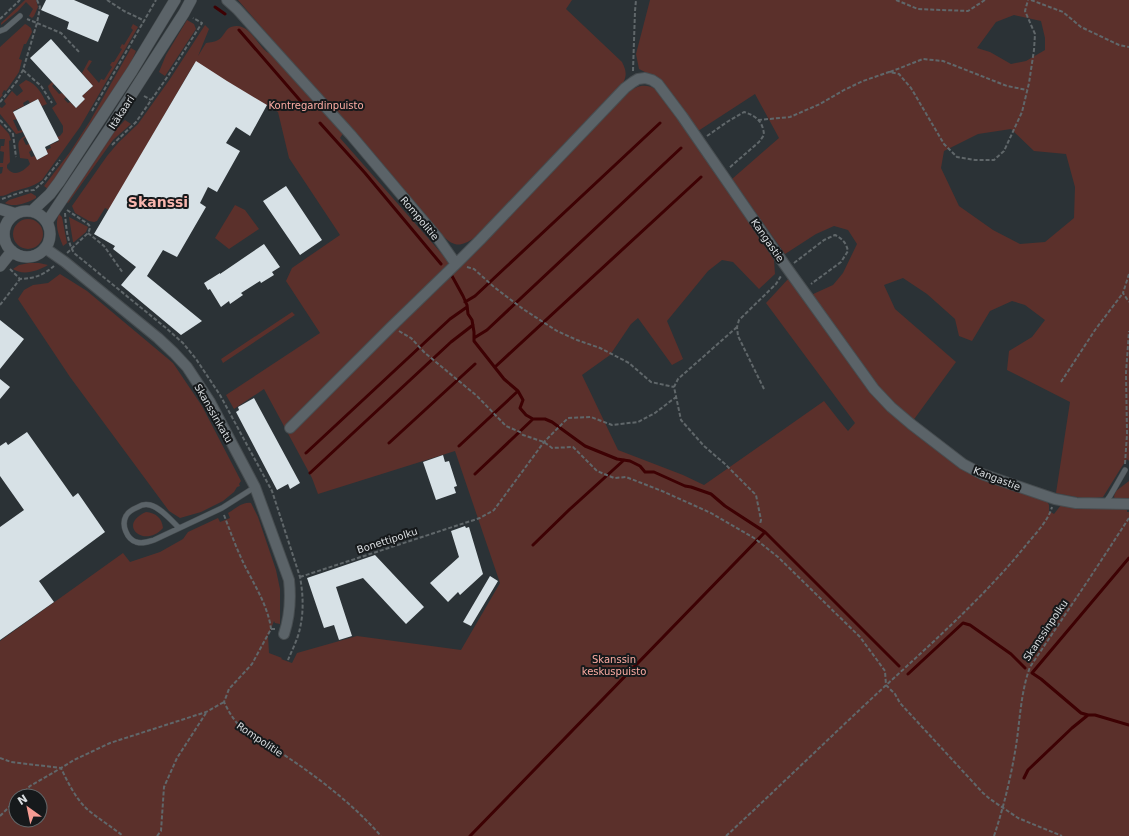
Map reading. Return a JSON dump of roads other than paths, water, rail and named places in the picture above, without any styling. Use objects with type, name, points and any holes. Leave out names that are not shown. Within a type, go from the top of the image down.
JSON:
[{"type":"street","name":"Itäkaari","points":[[32,211],[50,194],[59,182],[132,71],[175,0]]},
{"type":"street","name":"Itäkaari","points":[[47,222],[117,118],[191,0]]},
{"type":"street","name":"Rompolitie","points":[[227,0],[237,9],[351,135],[437,237],[456,264]]},
{"type":"street","name":"Kangastie","points":[[456,264],[625,88],[638,80],[645,78],[652,80],[658,84],[700,142],[787,268],[874,389],[891,407],[963,464],[982,474],[1055,499],[1076,503],[1129,504]]},
{"type":"street","points":[[0,209],[16,214]]},
{"type":"street","points":[[24,211],[32,211],[41,215],[47,222],[50,237],[45,248],[39,254],[30,257],[20,256],[12,251],[6,242],[2,230],[8,221],[16,214],[24,211]]},
{"type":"street","name":"Skanssinkatu","points":[[45,248],[158,338],[183,362],[210,402],[255,487],[288,580],[290,610],[284,634]]},
{"type":"street","points":[[2,264],[12,251]]},
{"type":"street","points":[[290,428],[456,264]]},
{"type":"lane","points":[[0,31],[5,29],[20,16]]},
{"type":"lane","points":[[1104,503],[1110,496],[1125,470]]},
{"type":"lane","points":[[179,528],[164,514],[150,505],[142,505],[133,509],[126,515],[124,521],[124,527],[127,533],[136,542],[150,542],[222,508],[255,487]]},
{"type":"waterway","points":[[215,7],[225,14]]},
{"type":"waterway","points":[[239,30],[304,105]]},
{"type":"waterway","points":[[320,123],[365,173],[441,264]]},
{"type":"waterway","points":[[465,302],[475,296],[660,123]]},
{"type":"waterway","points":[[474,338],[487,330],[681,148]]},
{"type":"waterway","points":[[495,367],[701,177]]},
{"type":"waterway","points":[[452,276],[467,305],[468,314],[472,320],[474,341],[504,379],[518,391],[523,400],[520,408],[526,415],[533,419],[545,419],[552,422],[585,446],[617,459],[630,461],[640,466],[645,472],[654,472],[685,486],[711,494],[725,506],[765,532],[899,666]]},
{"type":"waterway","points":[[306,453],[450,319],[467,307]]},
{"type":"waterway","points":[[310,473],[451,342],[473,325]]},
{"type":"waterway","points":[[389,443],[475,364]]},
{"type":"waterway","points":[[459,446],[518,391]]},
{"type":"waterway","points":[[475,474],[533,419]]},
{"type":"waterway","points":[[533,545],[624,460]]},
{"type":"waterway","points":[[470,836],[765,532]]},
{"type":"waterway","points":[[1129,558],[1032,673],[1081,713],[1095,715],[1129,725]]},
{"type":"waterway","points":[[908,674],[963,623],[970,625],[1011,654],[1025,668]]},
{"type":"waterway","points":[[1024,778],[1028,770],[1072,728],[1088,715]]},
{"type":"district","name":"Skanssi","points":[[158,202]]},
{"type":"park label","name":"Kontregardinpuisto","points":[[316,105]]},
{"type":"park label","name":"Skanssin keskuspuisto","points":[[614,664]]}]
